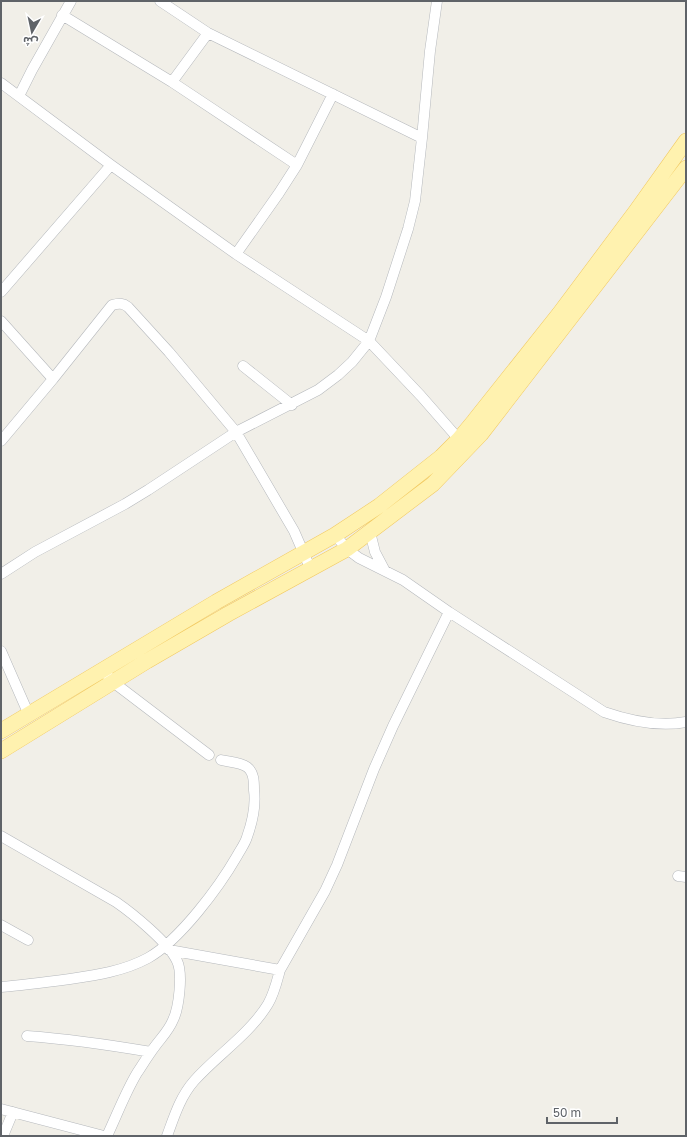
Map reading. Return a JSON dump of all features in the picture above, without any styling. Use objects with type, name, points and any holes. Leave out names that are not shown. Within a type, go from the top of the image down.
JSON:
[{"type":"main road","points":[[1,751],[113,682],[228,614],[347,549],[433,484],[685,144]]},
{"type":"main road","points":[[1,731],[216,602],[335,535],[379,506],[427,469],[463,444],[481,434],[686,168]]},
{"type":"street","points":[[19,96],[71,1]]},
{"type":"street","points":[[160,1],[208,33],[422,138]]},
{"type":"street","points":[[1,574],[35,552],[125,504],[236,432],[292,405],[318,390],[352,362],[369,341],[386,297],[408,229],[415,201],[430,51],[437,1]]},
{"type":"street","points":[[62,15],[172,82],[297,164]]},
{"type":"street","points":[[172,82],[208,33]]},
{"type":"street","points":[[1,83],[111,165],[236,254],[369,341],[421,396],[463,444]]},
{"type":"street","points":[[236,254],[279,194],[297,164],[333,94]]},
{"type":"street","points":[[1,292],[111,165]]},
{"type":"street","points":[[1,441],[112,305],[118,303],[123,304],[128,307],[169,352],[236,432],[294,531],[310,570]]},
{"type":"street","points":[[1,320],[53,379]]},
{"type":"street","points":[[242,366],[292,405]]},
{"type":"street","points":[[370,532],[375,552],[385,571]]},
{"type":"street","points":[[335,535],[347,549],[359,558],[404,580],[449,612],[604,712],[630,719],[660,724],[686,722]]},
{"type":"street","points":[[167,1136],[180,1102],[193,1082],[248,1030],[268,1003],[275,988],[280,970],[325,890],[337,865],[374,769],[396,719],[449,612]]},
{"type":"street","points":[[1,651],[29,714]]},
{"type":"street","points":[[103,670],[113,682],[210,755]]},
{"type":"street","points":[[1,987],[28,985],[113,972],[138,963],[168,948],[228,872],[247,839],[251,825],[255,793],[251,772],[240,764],[221,760]]},
{"type":"street","points":[[1,836],[131,912],[168,948],[178,961],[180,978],[177,1008],[174,1020],[137,1074],[105,1136],[1,1109]]},
{"type":"street","points":[[1,925],[28,940]]},
{"type":"street","points":[[168,948],[280,970]]},
{"type":"street","points":[[26,1036],[107,1044],[151,1052]]},
{"type":"street","points":[[3,1136],[13,1112]]}]
